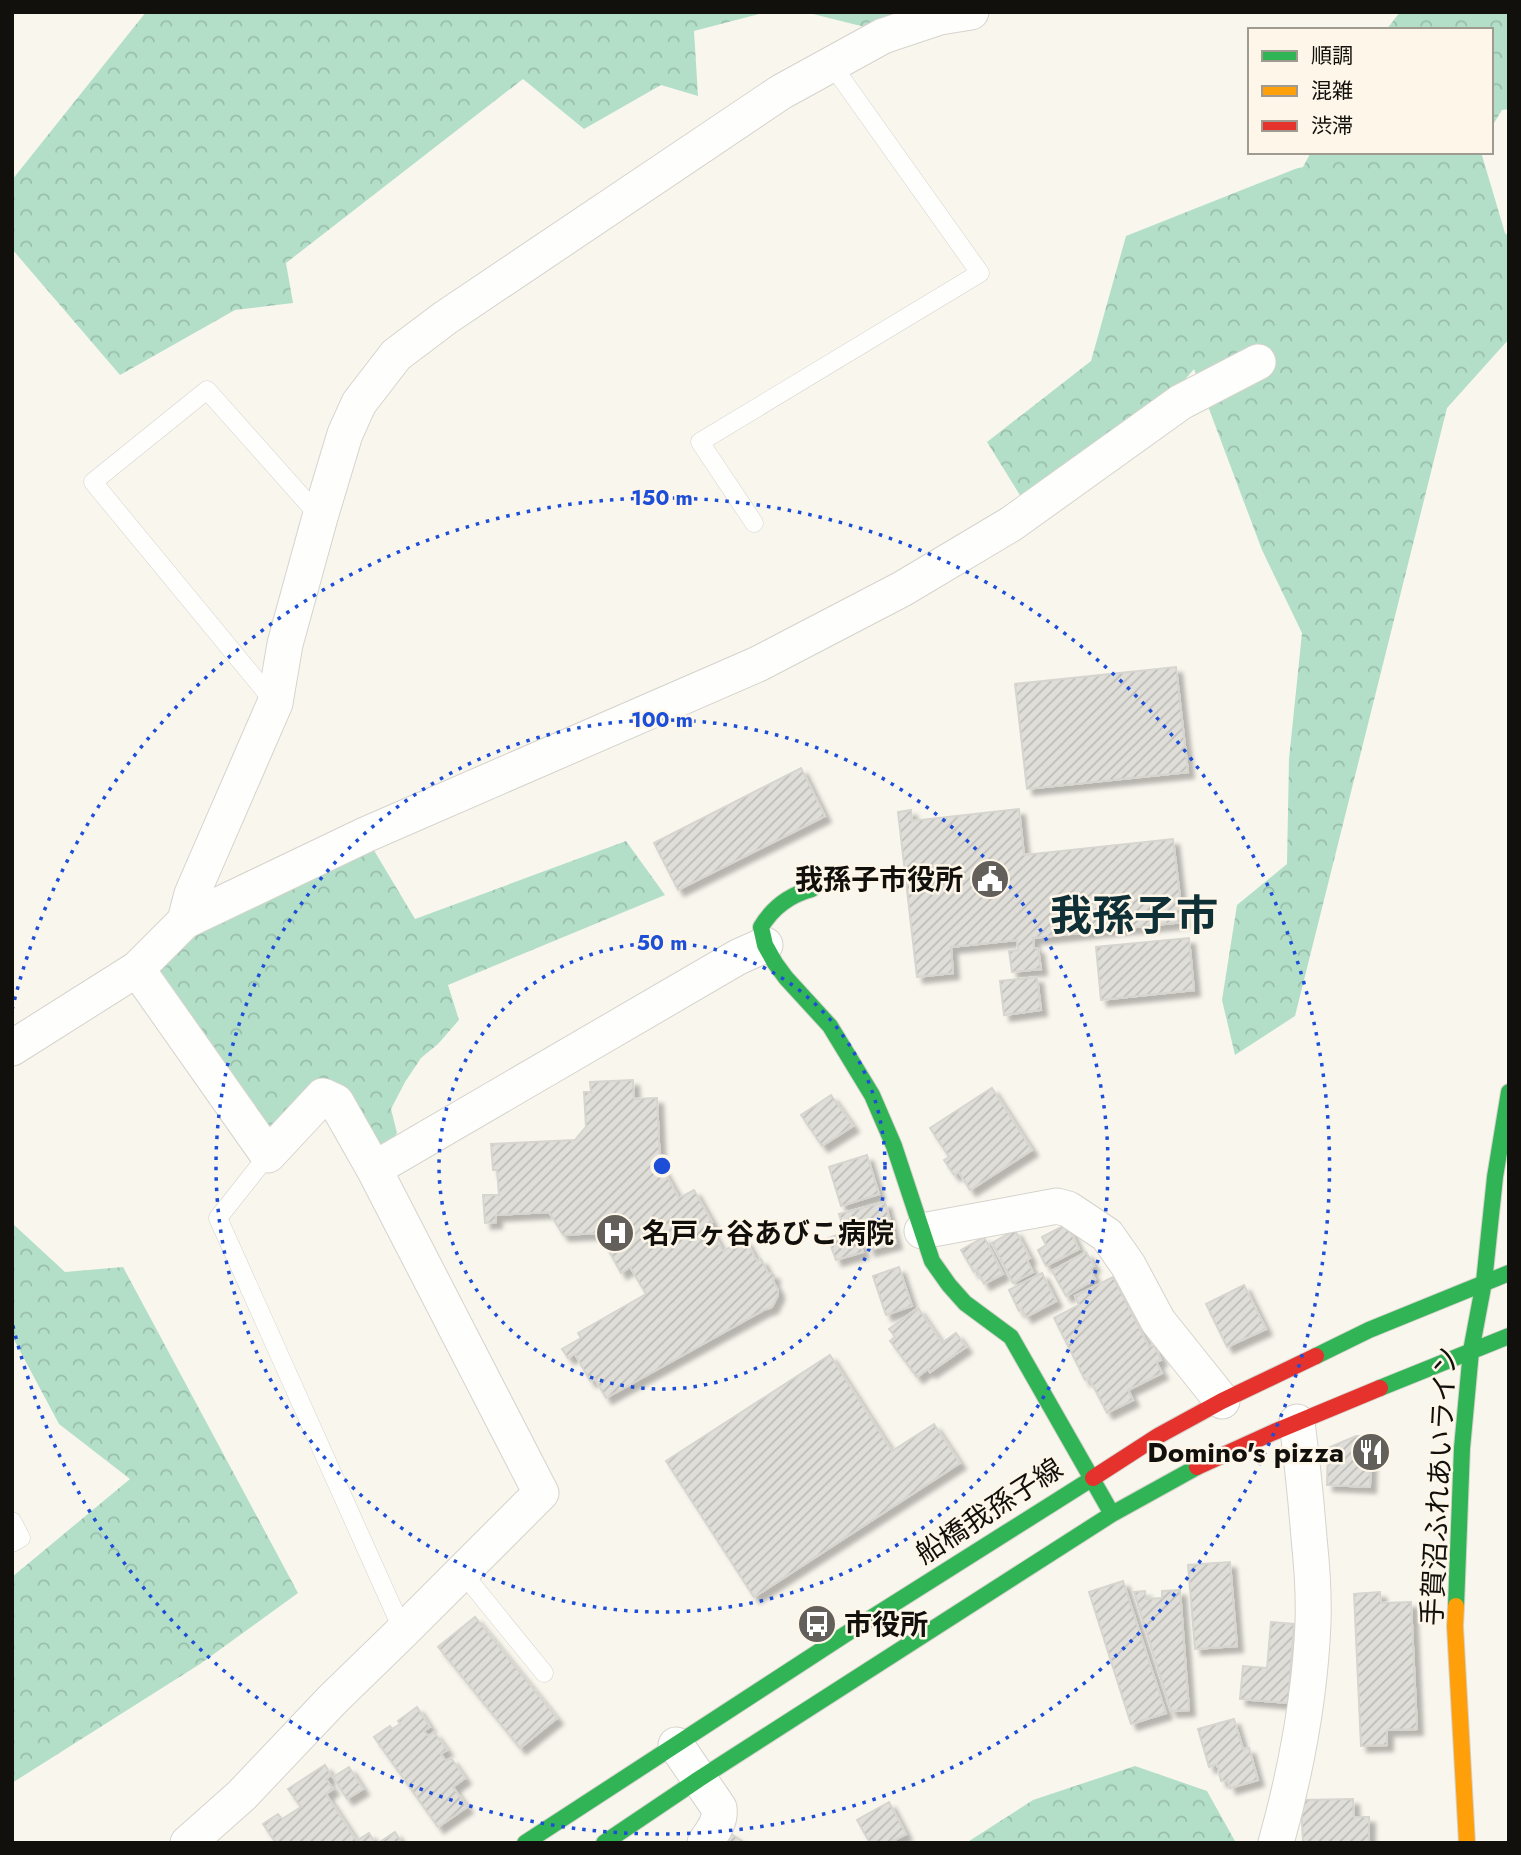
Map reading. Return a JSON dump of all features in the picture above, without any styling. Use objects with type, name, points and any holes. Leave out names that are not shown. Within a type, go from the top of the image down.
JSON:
[{"type":"main road","points":[[812,889],[802,891],[768,914],[761,927],[765,946],[786,978],[830,1026],[872,1095],[894,1146],[932,1261],[965,1303],[1011,1337],[1112,1514]]},
{"type":"main road","name":"手賀沼ふれあいライン","points":[[1467,1843],[1455,1626],[1462,1448],[1471,1352],[1509,1093]]},
{"type":"main road","name":"船橋我孫子線","points":[[525,1843],[1158,1436],[1222,1401],[1369,1330],[1509,1273]]},
{"type":"main road","points":[[604,1843],[1112,1514],[1239,1447],[1509,1336]]},
{"type":"street","points":[[185,921],[192,894],[275,703],[285,644],[345,435],[359,403],[396,355],[445,318],[781,92],[883,36],[940,18],[971,12]]},
{"type":"street","points":[[12,1048],[137,968],[185,921],[365,835],[746,669],[902,589],[1011,524],[1181,402],[1258,362]]},
{"type":"street","points":[[374,1169],[738,957],[765,946]]},
{"type":"street","points":[[137,968],[268,1155],[323,1096],[336,1102],[374,1169],[541,1493],[333,1699],[242,1796],[188,1843]]},
{"type":"street","points":[[922,1231],[1057,1206],[1068,1209],[1107,1236],[1128,1265],[1158,1321],[1222,1401]]},
{"type":"street","points":[[1276,1843],[1306,1707],[1313,1621],[1311,1562],[1297,1422]]},
{"type":"street","points":[[676,1745],[719,1808],[720,1815],[705,1843]]},
{"type":"lane","points":[[754,523],[700,442],[979,273],[832,65]]},
{"type":"lane","points":[[275,703],[93,482],[207,390],[320,517]]},
{"type":"lane","points":[[268,1155],[218,1218],[404,1631]]},
{"type":"lane","points":[[12,1521],[21,1538],[12,1543]]},
{"type":"lane","points":[[462,1572],[544,1673]]},
{"type":"green space","points":[[146,12],[767,12],[694,31],[698,96],[661,85],[584,129],[523,79],[286,263],[293,303],[235,310],[120,375],[12,249],[12,180]]},
{"type":"green space","points":[[805,12],[913,12],[877,30]]},
{"type":"green space","points":[[1400,12],[1509,12],[1509,109],[1502,110],[1493,125],[1493,28],[1388,28]]},
{"type":"green space","points":[[1310,154],[1482,154],[1505,233],[1509,237],[1509,339],[1447,408],[1295,1016],[1235,1055],[1222,1000],[1237,905],[1287,864],[1289,759],[1302,633],[1262,550],[1194,369],[1120,456],[1039,526],[987,442],[1091,361],[1126,236],[1303,167]]},
{"type":"green space","points":[[626,841],[665,895],[448,985],[459,1020],[438,1044],[421,1058],[405,1082],[391,1109],[397,1133],[388,1147],[375,1143],[341,1088],[272,1140],[152,970],[192,930],[369,842],[415,919]]},
{"type":"green space","points":[[12,1223],[65,1272],[123,1267],[298,1593],[200,1664],[12,1783],[12,1577],[130,1479],[59,1424],[12,1336]]},
{"type":"green space","points":[[1135,1766],[1207,1791],[1236,1843],[966,1843],[1033,1800]]},
{"type":"building","points":[[1176,667],[1188,772],[1027,789],[1015,684]]},
{"type":"building","points":[[801,768],[825,816],[678,890],[654,843]]},
{"type":"building","points":[[1019,809],[1024,855],[1173,839],[1183,922],[1033,938],[1034,948],[1038,948],[1041,969],[1012,972],[1009,951],[1018,950],[1017,940],[951,947],[953,973],[917,977],[898,812],[911,810],[912,821]]},
{"type":"building","points":[[1189,938],[1194,990],[1101,1000],[1096,947]]},
{"type":"building","points":[[1037,977],[1041,1010],[1004,1015],[1000,981]]},
{"type":"building","points":[[633,1080],[634,1099],[657,1098],[660,1164],[679,1198],[694,1190],[712,1222],[708,1224],[723,1251],[745,1239],[757,1261],[761,1259],[768,1273],[774,1275],[773,1281],[778,1295],[772,1307],[606,1398],[595,1379],[590,1381],[575,1354],[568,1358],[562,1349],[581,1338],[578,1333],[646,1294],[630,1267],[621,1273],[599,1233],[563,1235],[549,1212],[496,1215],[496,1222],[485,1223],[483,1195],[499,1195],[491,1144],[575,1140],[586,1127],[584,1092],[591,1092],[590,1082]]},
{"type":"building","points":[[992,1088],[1032,1150],[970,1190],[959,1172],[954,1175],[944,1160],[949,1157],[930,1128]]},
{"type":"building","points":[[831,1095],[853,1126],[822,1146],[801,1115]]},
{"type":"building","points":[[867,1155],[879,1194],[841,1206],[829,1167]]},
{"type":"building","points":[[885,1202],[896,1243],[869,1250],[863,1227],[858,1229],[856,1224],[843,1227],[839,1214]]},
{"type":"building","points":[[1067,1224],[1079,1249],[1046,1266],[1038,1250],[1046,1245],[1042,1237]]},
{"type":"building","points":[[855,1229],[863,1252],[836,1260],[828,1238]]},
{"type":"building","points":[[1015,1230],[1030,1258],[1027,1260],[1033,1272],[1013,1283],[992,1243]]},
{"type":"building","points":[[984,1237],[1003,1274],[984,1284],[961,1250]]},
{"type":"building","points":[[1086,1252],[1094,1266],[1090,1269],[1095,1279],[1066,1296],[1052,1271]]},
{"type":"building","points":[[899,1267],[912,1306],[886,1315],[873,1276]]},
{"type":"building","points":[[1042,1273],[1056,1301],[1026,1317],[1022,1309],[1019,1311],[1009,1290]]},
{"type":"building","points":[[1113,1277],[1149,1347],[1154,1345],[1161,1360],[1156,1362],[1162,1373],[1128,1390],[1133,1400],[1107,1413],[1089,1378],[1085,1380],[1054,1318],[1079,1305],[1075,1296]]},
{"type":"building","points":[[1244,1285],[1266,1329],[1227,1347],[1206,1304]]},
{"type":"building","points":[[918,1308],[942,1343],[956,1333],[966,1347],[930,1372],[928,1369],[917,1377],[890,1341],[895,1337],[889,1329]]},
{"type":"building","points":[[830,1355],[892,1451],[934,1424],[960,1463],[754,1597],[666,1461]]},
{"type":"building","points":[[1356,1436],[1367,1436],[1371,1442],[1370,1487],[1327,1485],[1328,1448]]},
{"type":"building","points":[[1230,1562],[1237,1646],[1195,1649],[1188,1565]]},
{"type":"building","points":[[1123,1581],[1166,1713],[1131,1724],[1089,1592]]},
{"type":"building","points":[[1180,1590],[1189,1710],[1171,1711],[1134,1592],[1145,1591],[1146,1599],[1162,1598],[1162,1591]]},
{"type":"building","points":[[1380,1592],[1381,1603],[1411,1602],[1417,1729],[1387,1730],[1387,1745],[1361,1746],[1354,1594]]},
{"type":"building","points":[[475,1617],[557,1718],[520,1748],[438,1647]]},
{"type":"building","points":[[1271,1622],[1294,1624],[1288,1703],[1240,1699],[1243,1666],[1267,1668]]},
{"type":"building","points":[[417,1707],[430,1727],[424,1731],[428,1736],[434,1732],[447,1750],[441,1754],[446,1761],[451,1758],[465,1778],[453,1787],[467,1807],[438,1827],[374,1737],[390,1726],[392,1729],[400,1724],[398,1721]]},
{"type":"building","points":[[1234,1719],[1243,1749],[1249,1748],[1258,1780],[1230,1788],[1228,1780],[1221,1781],[1217,1764],[1209,1767],[1198,1729]]},
{"type":"building","points":[[325,1765],[331,1775],[326,1779],[333,1789],[326,1794],[358,1843],[276,1843],[263,1824],[278,1814],[282,1819],[301,1807],[288,1789]]},
{"type":"building","points":[[349,1767],[363,1789],[347,1799],[333,1777]]},
{"type":"building","points":[[1353,1799],[1354,1817],[1369,1817],[1369,1843],[1303,1843],[1301,1800]]},
{"type":"building","points":[[889,1802],[906,1834],[889,1843],[870,1843],[857,1820]]},
{"type":"building","points":[[395,1832],[402,1843],[380,1842]]},
{"type":"building","points":[[369,1833],[375,1843],[360,1843],[358,1840]]},
{"type":"building","points":[[730,1833],[745,1843],[724,1843]]},
{"type":"traffic: fast","points":[[812,889],[789,898],[771,913],[761,927],[765,945],[786,978],[830,1026],[872,1095],[894,1146],[932,1261],[965,1303],[1011,1337],[1112,1514]]},
{"type":"traffic: fast","points":[[1456,1606],[1462,1448],[1471,1351],[1484,1282],[1495,1177],[1509,1092]]},
{"type":"traffic: fast","points":[[1316,1356],[1369,1330],[1509,1273]]},
{"type":"traffic: fast","points":[[1380,1388],[1509,1336]]},
{"type":"traffic: fast","points":[[604,1843],[1112,1514],[1197,1467]]},
{"type":"traffic: fast","points":[[525,1843],[849,1632],[1093,1478]]},
{"type":"traffic: slow","points":[[1456,1606],[1467,1843]]},
{"type":"traffic: jam","points":[[1093,1478],[1158,1436],[1222,1401],[1316,1356]]},
{"type":"traffic: jam","points":[[1197,1467],[1380,1388]]},
{"type":"place","name":"我孫子市役所","points":[[990,879]]},
{"type":"place","name":"名戸ヶ谷あびこ病院","points":[[615,1233]]},
{"type":"place","name":"Domino's pizza","points":[[1371,1452]]},
{"type":"place","name":"市役所","points":[[817,1624]]},
{"type":"district","name":"我孫子市","points":[[1134,915]]}]
